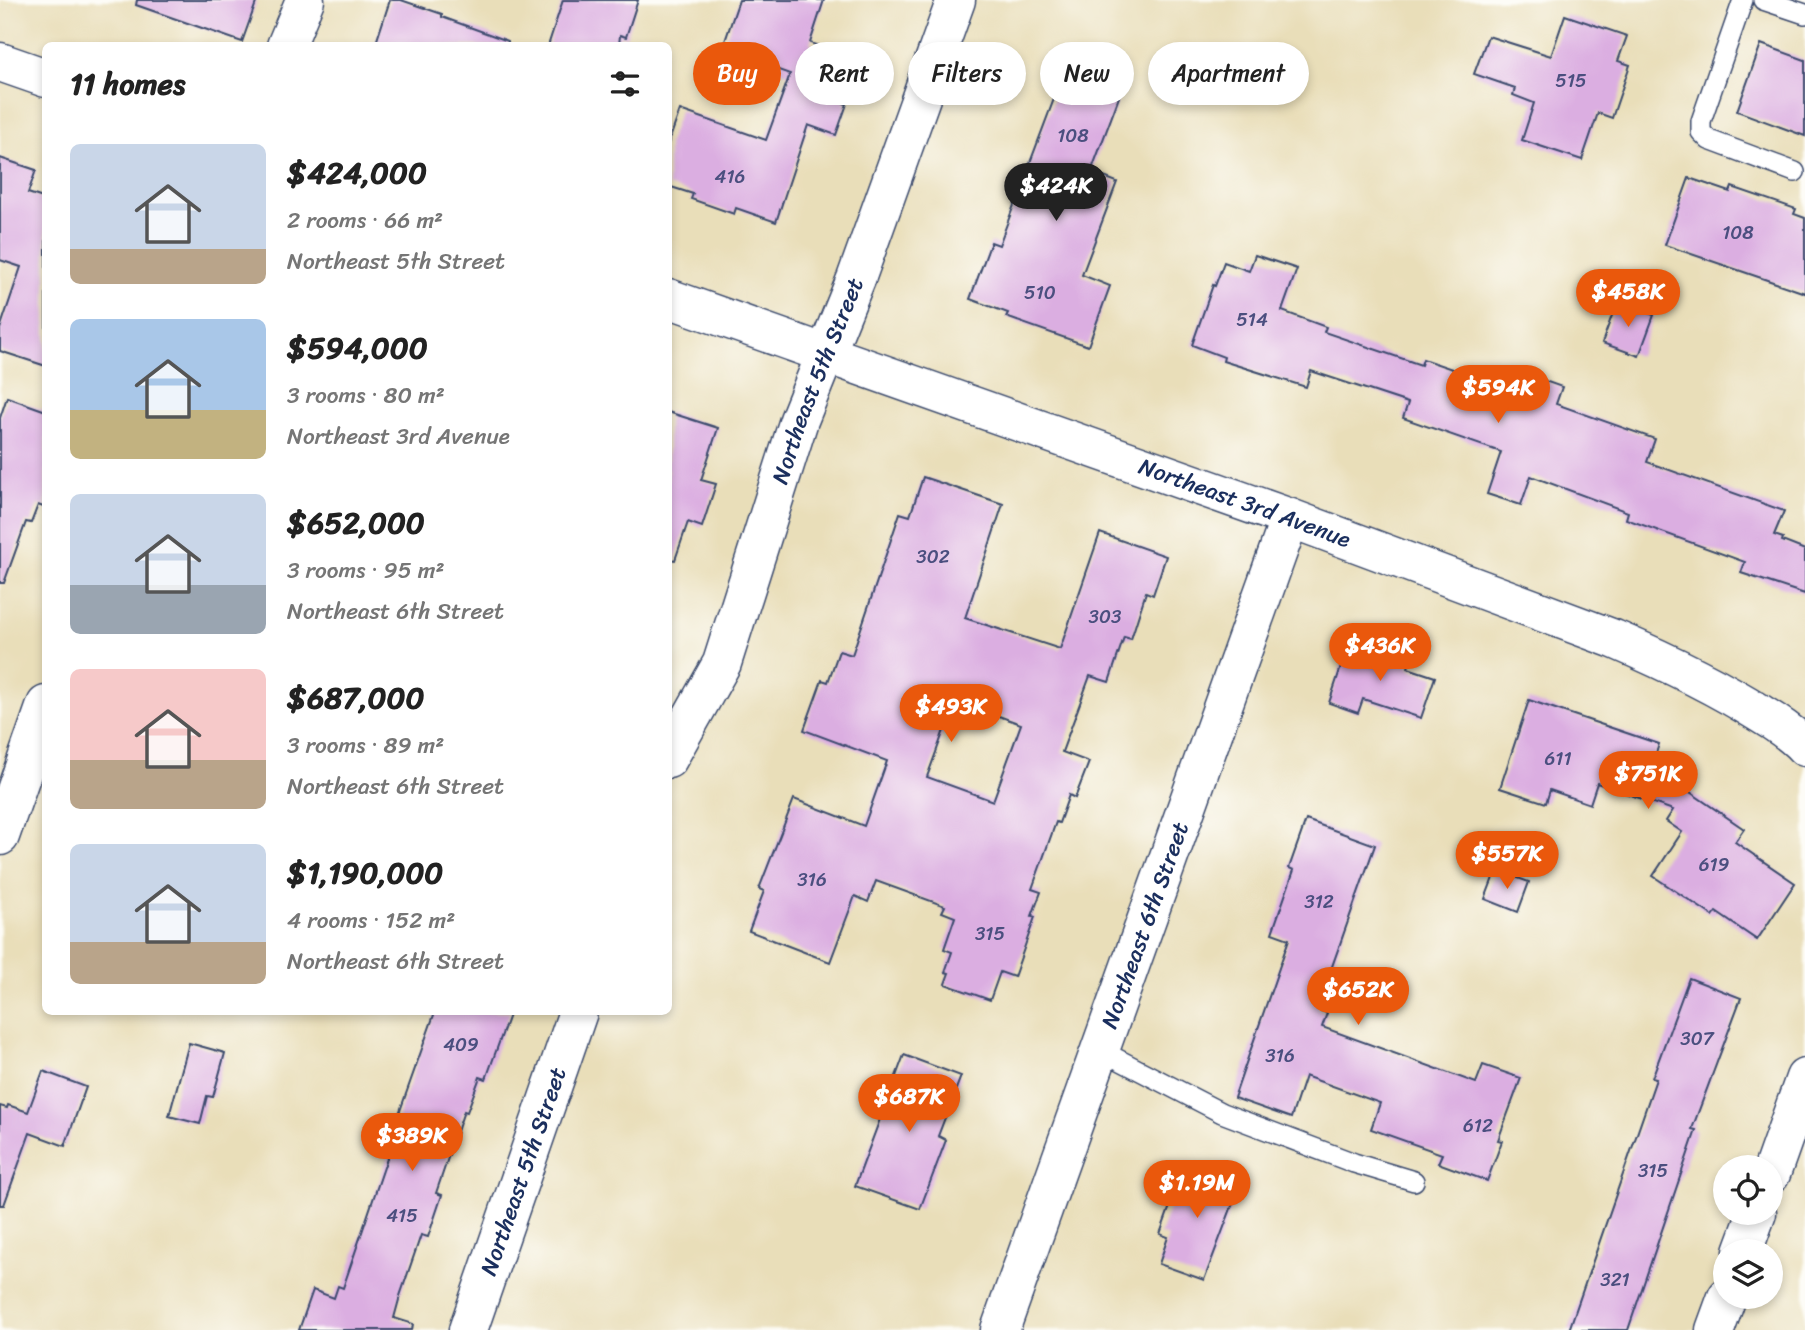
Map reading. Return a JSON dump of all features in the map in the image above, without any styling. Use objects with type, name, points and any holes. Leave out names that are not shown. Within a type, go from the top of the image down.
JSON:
[{"type":"street","points":[[288,42],[305,0]]},
{"type":"street","name":"Northeast 5th Street","points":[[672,752],[722,663],[799,420],[856,279],[956,0]]},
{"type":"street","points":[[0,62],[42,77]]},
{"type":"street","name":"Northeast 3rd Avenue","points":[[672,299],[1290,518],[1614,639],[1667,661],[1730,694],[1805,747]]},
{"type":"street","name":"Northeast 6th Street","points":[[1000,1330],[1290,518]]},
{"type":"street","points":[[0,836],[42,716]]},
{"type":"street","name":"Northeast 5th Street","points":[[468,1330],[577,1015]]},
{"type":"street","points":[[1778,1155],[1805,1078]]},
{"type":"street","points":[[1715,1330],[1723,1309]]},
{"type":"lane","points":[[1743,0],[1700,121],[1701,132],[1709,140],[1795,172]]},
{"type":"lane","points":[[1763,0],[1805,14]]},
{"type":"lane","points":[[1100,1050],[1222,1113],[1354,1163],[1414,1181]]},
{"type":"building","points":[[137,0],[257,0],[242,42],[136,5]]},
{"type":"building","points":[[390,0],[401,0],[442,14],[442,17],[508,41],[508,42],[376,42]]},
{"type":"building","points":[[563,0],[638,0],[626,37],[620,35],[619,42],[549,42]]},
{"type":"building","points":[[739,0],[824,0],[810,42],[795,42],[795,105],[847,105],[836,135],[808,125],[776,222],[736,208],[734,214],[691,199],[693,194],[672,187],[672,133],[680,110],[766,140],[781,105],[790,74],[781,71],[781,42],[725,42]]},
{"type":"building","points":[[1565,15],[1627,36],[1618,61],[1630,65],[1612,118],[1598,113],[1582,160],[1522,140],[1534,103],[1513,95],[1515,88],[1474,74],[1488,36],[1551,56]]},
{"type":"building","points":[[1761,44],[1805,60],[1805,136],[1737,111]]},
{"type":"building","points":[[1052,105],[1116,105],[1091,172],[1117,182],[1082,275],[1110,286],[1088,346],[1006,317],[1008,313],[970,299],[991,242],[999,245]]},
{"type":"building","points":[[0,158],[36,170],[28,193],[42,198],[42,365],[0,351],[0,329],[21,267],[0,260]]},
{"type":"building","points":[[1689,178],[1730,192],[1732,187],[1796,209],[1794,214],[1805,218],[1805,293],[1665,245]]},
{"type":"building","points":[[1255,255],[1297,269],[1282,311],[1326,327],[1324,332],[1421,365],[1423,359],[1522,393],[1528,375],[1562,387],[1556,404],[1655,439],[1647,462],[1784,511],[1774,535],[1805,550],[1805,594],[1741,573],[1745,562],[1626,519],[1628,512],[1531,476],[1521,505],[1487,494],[1501,452],[1403,418],[1408,403],[1311,371],[1306,387],[1223,361],[1224,357],[1192,345],[1224,262],[1249,271]]},
{"type":"building","points":[[1617,302],[1654,315],[1639,356],[1602,343]]},
{"type":"building","points":[[7,397],[42,410],[42,506],[38,505],[31,523],[26,522],[4,583],[0,583],[0,418]]},
{"type":"building","points":[[672,413],[718,428],[701,480],[716,484],[702,527],[688,522],[675,560],[672,560]]},
{"type":"building","points":[[923,477],[1003,504],[965,618],[1060,649],[1100,533],[1166,556],[1153,595],[1146,592],[1131,639],[1124,637],[1109,682],[1090,676],[1062,752],[1089,762],[1075,798],[1069,795],[1059,823],[1056,822],[1032,889],[1041,892],[1014,977],[1000,972],[990,1000],[945,984],[949,973],[945,972],[952,952],[944,949],[955,917],[942,912],[945,906],[876,881],[868,902],[855,896],[830,962],[749,931],[764,891],[759,889],[794,799],[864,826],[887,761],[804,730],[822,680],[828,682],[839,651],[852,655],[900,513],[910,516]],"holes":[[[955,700],[1021,724],[993,801],[927,777]]]},
{"type":"building","points":[[1349,643],[1409,664],[1408,668],[1435,677],[1421,718],[1363,699],[1358,713],[1329,703]]},
{"type":"building","points":[[1529,700],[1659,744],[1652,766],[1744,829],[1735,842],[1795,883],[1757,940],[1716,912],[1713,916],[1653,876],[1682,832],[1666,821],[1673,810],[1597,783],[1590,804],[1550,790],[1546,803],[1500,788]]},
{"type":"building","points":[[1306,820],[1375,845],[1317,1009],[1327,1013],[1322,1027],[1476,1083],[1483,1065],[1521,1078],[1498,1140],[1502,1141],[1487,1181],[1438,1163],[1442,1154],[1371,1129],[1380,1103],[1305,1076],[1291,1118],[1234,1098],[1289,939],[1272,933],[1294,870],[1289,868]]},
{"type":"building","points":[[1496,870],[1529,882],[1518,912],[1485,899]]},
{"type":"building","points":[[1689,978],[1741,998],[1692,1129],[1696,1130],[1628,1330],[1569,1330],[1656,1079],[1652,1078]]},
{"type":"building","points":[[434,1015],[509,1015],[486,1079],[480,1077],[467,1112],[464,1111],[436,1193],[442,1195],[428,1237],[421,1235],[400,1296],[394,1318],[413,1324],[412,1330],[299,1330],[313,1290],[334,1298],[338,1286],[343,1288],[398,1126],[395,1125]]},
{"type":"building","points":[[189,1043],[225,1053],[213,1097],[207,1096],[200,1124],[169,1116]]},
{"type":"building","points":[[904,1055],[961,1076],[938,1136],[946,1140],[920,1209],[855,1186]]},
{"type":"building","points":[[43,1071],[86,1087],[65,1146],[30,1133],[4,1205],[0,1205],[0,1106],[7,1108],[8,1105],[28,1112]]},
{"type":"building","points":[[1186,1162],[1241,1182],[1204,1280],[1159,1264],[1168,1237],[1160,1234]]}]
